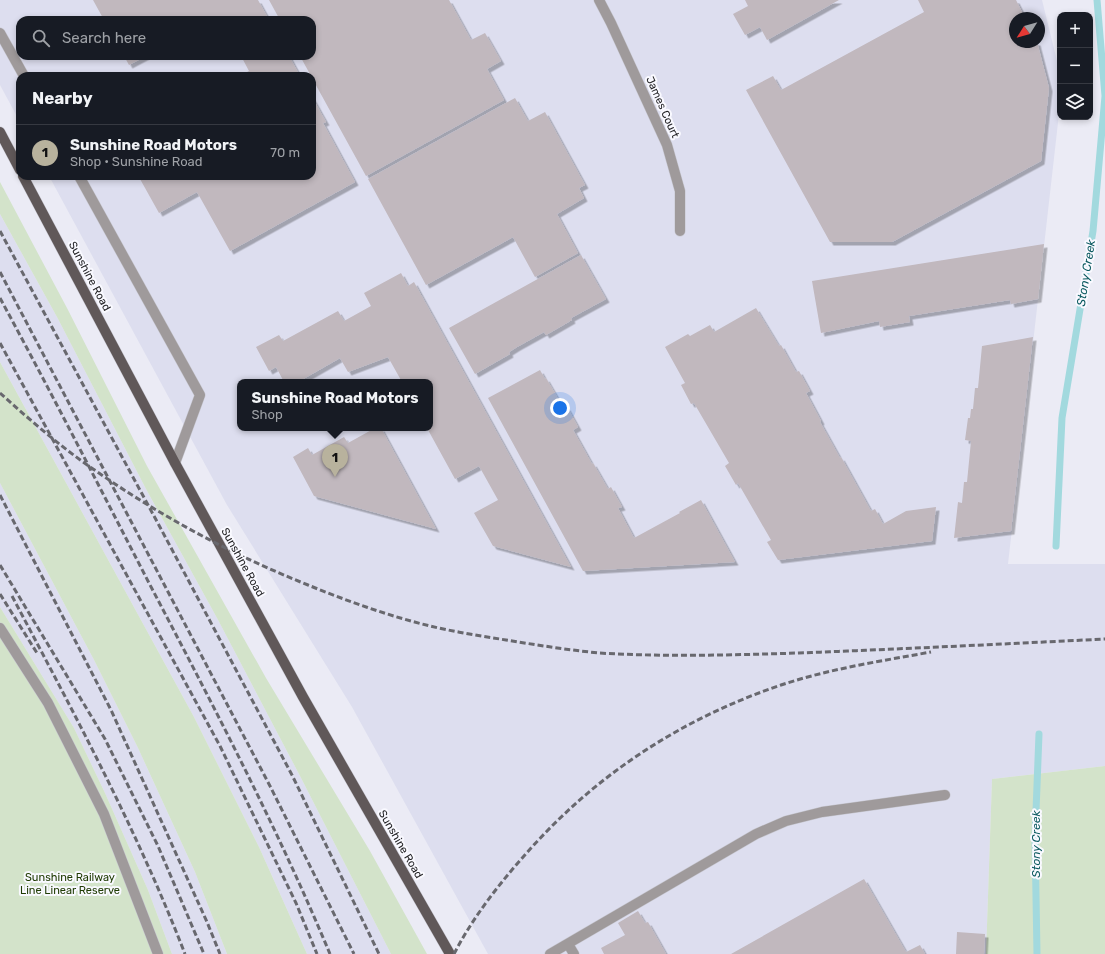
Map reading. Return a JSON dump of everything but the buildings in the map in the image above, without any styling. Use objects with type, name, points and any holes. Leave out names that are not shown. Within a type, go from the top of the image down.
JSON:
[{"type":"main road","points":[[0,132],[16,162]]},
{"type":"main road","name":"Sunshine Road","points":[[25,180],[175,463],[303,696],[450,954]]},
{"type":"street","name":"James Court","points":[[599,0],[667,145],[680,191],[680,232]]},
{"type":"street","points":[[0,33],[22,72]]},
{"type":"street","points":[[81,180],[200,395],[175,463]]},
{"type":"street","points":[[0,628],[48,703],[104,814],[158,954]]},
{"type":"street","points":[[550,954],[756,834],[786,821],[822,812],[945,795]]},
{"type":"street","points":[[568,944],[574,954]]},
{"type":"shaded area","points":[[0,0],[1042,0],[1045,12],[1009,12],[1009,48],[1045,48],[1045,12],[1057,61],[1057,120],[1058,120],[1008,564],[1105,564],[1105,766],[992,779],[986,954],[488,954],[352,707],[227,505],[51,180],[316,180],[316,72],[16,72],[16,115],[0,85]]},
{"type":"shaded area","points":[[0,214],[57,317],[146,489],[217,618],[391,954],[307,954],[259,847],[194,717],[0,362]]},
{"type":"shaded area","points":[[0,483],[93,658],[138,748],[195,872],[227,954],[172,954],[148,890],[74,728],[0,607]]},
{"type":"green space","points":[[0,182],[67,308],[147,466],[266,678],[370,851],[427,954],[391,954],[217,618],[146,489],[57,317],[0,214]]},
{"type":"green space","points":[[0,362],[194,717],[259,847],[307,954],[227,954],[195,872],[138,748],[93,658],[0,483]]},
{"type":"green space","name":"Sunshine Railway Line Linear Reserve","points":[[0,607],[74,728],[148,890],[172,954],[0,954]]},
{"type":"green space","points":[[1105,766],[1105,954],[986,954],[992,779]]},
{"type":"waterway","name":"Stony Creek","points":[[1056,546],[1062,418],[1093,231],[1105,96],[1097,0]]},
{"type":"waterway","name":"Stony Creek","points":[[1037,954],[1035,837],[1039,734]]},
{"type":"railway","points":[[0,231],[292,775],[379,954]]},
{"type":"railway","points":[[0,272],[270,786],[354,954]]},
{"type":"railway","points":[[0,298],[244,767],[310,907],[330,954]]},
{"type":"railway","points":[[0,343],[220,746],[296,903],[317,954]]},
{"type":"railway","points":[[0,393],[46,434],[83,462],[146,504],[225,548],[323,591],[384,613],[439,628],[541,646],[599,653],[649,655],[799,653],[1105,639]]},
{"type":"railway","points":[[0,495],[111,710],[220,954]]},
{"type":"railway","points":[[0,565],[105,739],[158,846],[204,954]]},
{"type":"railway","points":[[0,594],[37,653]]},
{"type":"railway","points":[[12,596],[126,817],[185,954]]},
{"type":"railway","points":[[454,954],[480,911],[510,872],[532,847],[586,794],[646,750],[711,714],[745,698],[781,685],[836,670],[931,652]]},
{"type":"place","name":"Sunshine Road Motors","points":[[335,477]]}]
